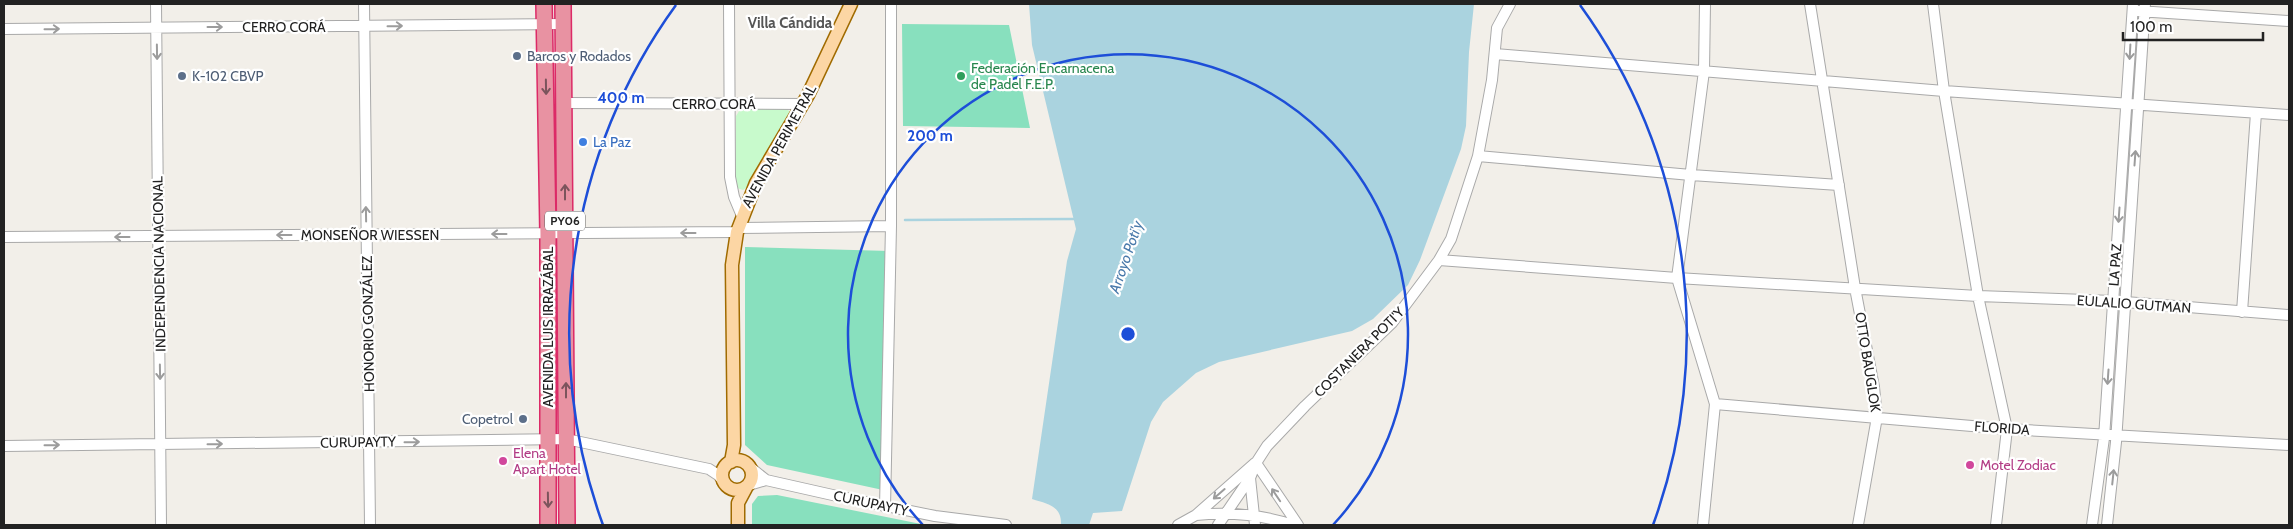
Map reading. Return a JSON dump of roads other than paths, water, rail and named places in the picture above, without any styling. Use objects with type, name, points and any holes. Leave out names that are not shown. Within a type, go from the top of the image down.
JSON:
[{"type":"highway","name":"AVENIDA LUIS IRRAZÁBAL","points":[[544,4],[548,234],[547,440]]},
{"type":"highway","name":"PY06","points":[[563,4],[567,525]]},
{"type":"highway","name":"PY06","points":[[547,440],[548,525]]},
{"type":"main road","name":"AVENIDA PERIMETRAL","points":[[738,525],[738,502],[752,476],[738,464],[734,445],[732,265],[739,225],[764,169],[804,104],[851,4]]},
{"type":"main road","name":"AVENIDA PERIMETRAL","points":[[726,484],[722,472],[738,464]]},
{"type":"main road","points":[[726,484],[736,490],[748,486]]},
{"type":"main road","points":[[726,484],[738,502]]},
{"type":"street","name":"INDEPENDENCIA NACIONAL","points":[[156,4],[161,525]]},
{"type":"street","name":"HONORIO GONZÁLEZ","points":[[364,4],[370,525]]},
{"type":"street","points":[[729,4],[730,177],[739,225]]},
{"type":"street","points":[[885,507],[891,226],[891,4]]},
{"type":"street","name":"COSTANERA POTI'Y","points":[[1256,463],[1295,416],[1392,323],[1439,260],[1451,238],[1478,156],[1495,54],[1497,28],[1510,4]]},
{"type":"street","points":[[1703,525],[1715,404],[1678,278],[1704,71],[1704,4]]},
{"type":"street","name":"OTTO BAUGLOK","points":[[1810,4],[1855,288],[1874,387],[1877,417],[1858,525]]},
{"type":"street","points":[[1932,4],[1944,91],[1978,296],[2006,429],[1996,525]]},
{"type":"street","points":[[2132,7],[2289,21]]},
{"type":"street","name":"LA PAZ","points":[[2092,525],[2104,433],[2132,7]]},
{"type":"street","name":"LA PAZ","points":[[2108,525],[2117,434],[2144,8]]},
{"type":"street","name":"CERRO CORÁ","points":[[4,29],[564,24]]},
{"type":"street","points":[[1495,54],[2138,106],[2289,115]]},
{"type":"street","name":"CERRO CORÁ","points":[[564,103],[804,104]]},
{"type":"street","points":[[2242,312],[2256,113]]},
{"type":"street","points":[[1478,156],[1691,175],[1839,185]]},
{"type":"street","name":"MONSEÑOR WIESSEN","points":[[4,237],[548,234],[739,225],[891,226]]},
{"type":"street","name":"EULALIO GUTMAN","points":[[1439,260],[1678,278],[1978,296],[2113,301],[2289,315]]},
{"type":"street","name":"FLORIDA","points":[[1715,404],[2006,429],[2104,433],[2289,445]]},
{"type":"street","name":"CURUPAYTY","points":[[4,446],[566,439],[709,469],[738,464],[766,480],[885,507],[935,516],[1006,525]]},
{"type":"street","points":[[1218,525],[1250,478],[1256,463]]},
{"type":"street","points":[[1178,525],[1196,515],[1256,463]]},
{"type":"street","points":[[1256,463],[1298,525]]},
{"type":"street","name":"CURUPAYTY","points":[[709,469],[726,484]]},
{"type":"street","points":[[1250,478],[1253,514],[1256,525]]},
{"type":"street","name":"CURUPAYTY","points":[[748,486],[766,480]]},
{"type":"street","points":[[1196,515],[1226,512],[1253,514],[1293,525]]},
{"type":"water","name":"Arroyo Poti'y","points":[[1029,4],[1474,4],[1469,52],[1466,126],[1461,149],[1420,260],[1408,285],[1373,319],[1352,331],[1219,362],[1196,373],[1163,402],[1151,422],[1122,511],[1093,513],[1089,525],[1061,525],[1059,514],[1053,507],[1032,499],[1067,261],[1076,229],[1032,45]]},
{"type":"waterway","points":[[905,220],[1074,219]]},
{"type":"place","name":"Barcos y Rodados","points":[[517,56]]},
{"type":"place","name":"K-102 CBVP","points":[[182,76]]},
{"type":"place","name":"Federación Encarnacena de Padel F.E.P.","points":[[961,76]]},
{"type":"place","name":"La Paz","points":[[583,142]]},
{"type":"place","name":"Copetrol","points":[[523,419]]},
{"type":"place","name":"Elena Apart Hotel","points":[[503,461]]},
{"type":"place","name":"Motel Zodiac","points":[[1970,465]]},
{"type":"district","name":"Villa Cándida","points":[[790,23]]}]
